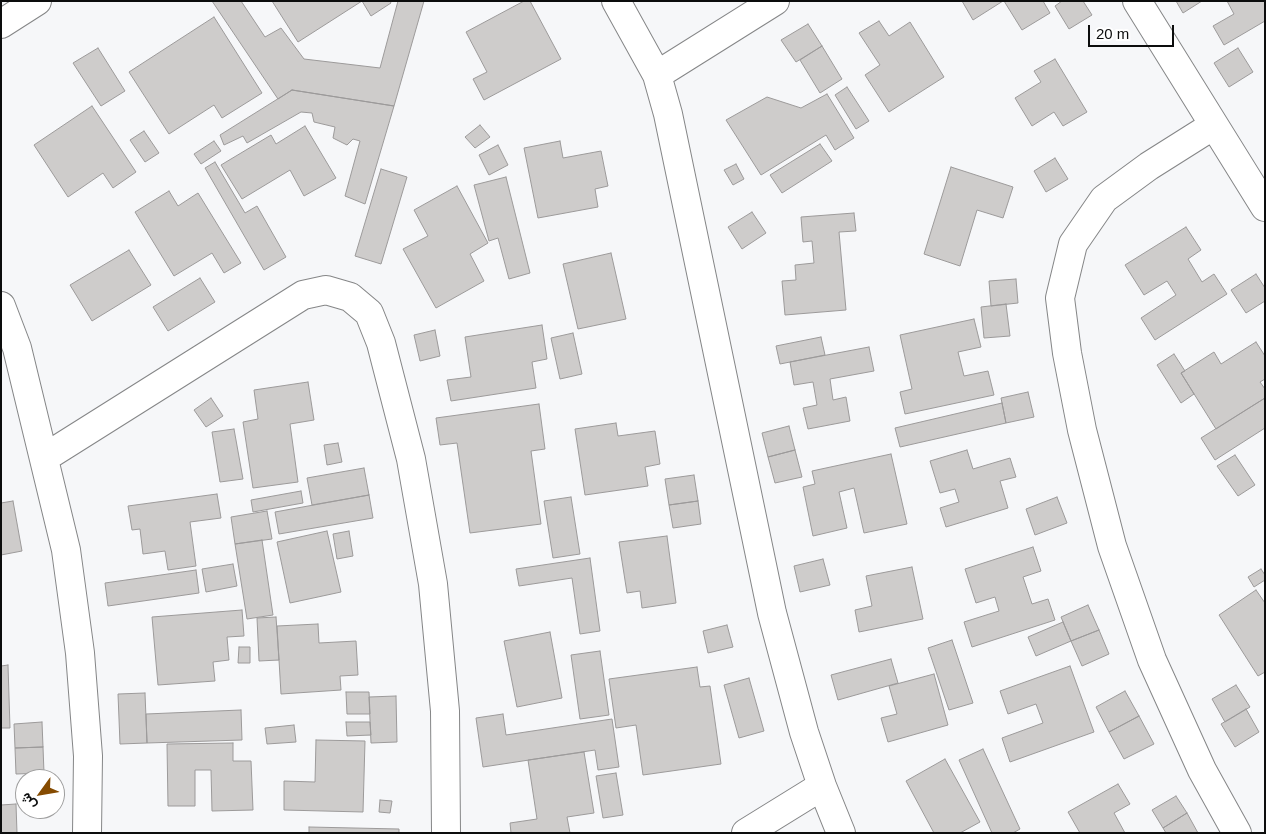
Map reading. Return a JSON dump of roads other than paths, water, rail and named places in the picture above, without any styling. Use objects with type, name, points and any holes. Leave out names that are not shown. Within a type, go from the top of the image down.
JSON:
[{"type":"street","points":[[1,24],[37,1]]},
{"type":"street","points":[[616,1],[657,75],[668,114],[772,613],[804,732],[840,833]]},
{"type":"street","points":[[657,75],[776,1]]},
{"type":"street","points":[[1137,1],[1265,206]]},
{"type":"street","points":[[1214,125],[1148,166],[1104,198],[1073,244],[1060,298],[1067,353],[1080,420],[1112,546],[1152,660],[1202,770],[1237,833]]},
{"type":"street","points":[[44,458],[303,295],[326,290],[350,297],[369,313],[381,343],[410,459],[433,584],[444,711],[446,833]]},
{"type":"street","points":[[1,306],[17,348],[66,550],[80,653],[88,756],[87,833]]},
{"type":"street","points":[[746,833],[822,786]]}]
